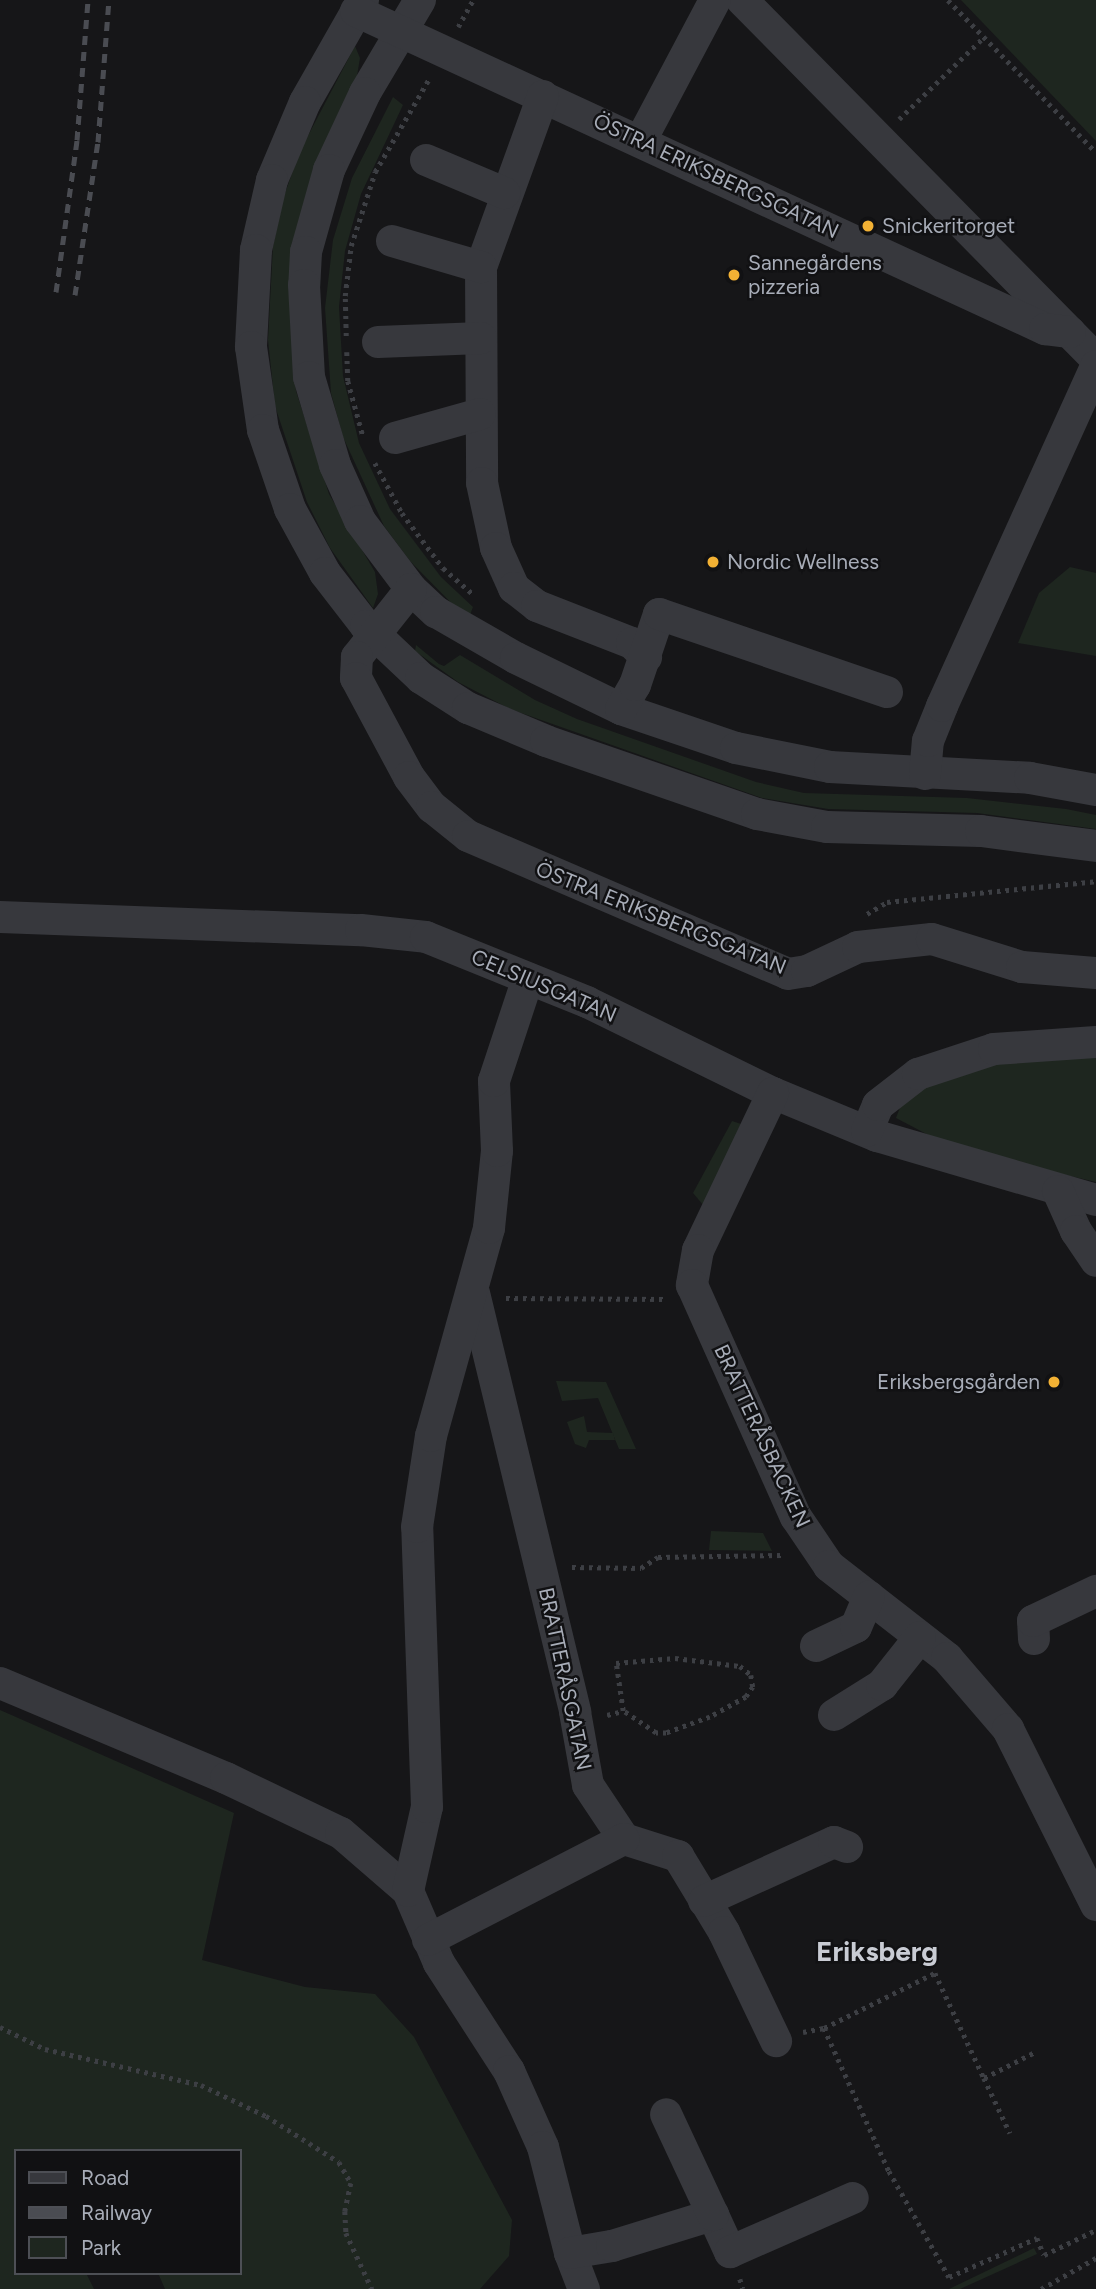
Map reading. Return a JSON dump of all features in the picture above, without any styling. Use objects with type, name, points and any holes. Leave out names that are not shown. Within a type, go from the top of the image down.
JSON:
[{"type":"street","points":[[420,0],[365,93],[329,170],[306,252],[304,308],[309,377],[335,465],[360,520],[411,589],[462,627],[621,709],[736,748],[830,767],[925,775],[1030,778],[1096,790]]},
{"type":"street","points":[[641,140],[715,0]]},
{"type":"street","points":[[742,0],[1096,359]]},
{"type":"street","name":"ÖSTRA ERIKSBERGSGATAN","points":[[1070,332],[1045,329],[641,140],[401,32],[360,6],[304,102],[272,180],[256,250],[251,347],[263,430],[290,509],[325,573],[376,635],[434,688],[494,720],[757,814],[827,827],[981,831],[1096,846]]},
{"type":"street","points":[[542,96],[504,193],[481,267],[482,483],[496,548],[514,588],[537,606],[632,643],[646,657]]},
{"type":"street","points":[[426,160],[504,193]]},
{"type":"street","points":[[392,241],[481,267]]},
{"type":"street","points":[[378,342],[481,338]]},
{"type":"street","points":[[925,775],[928,741],[942,706],[1096,366]]},
{"type":"street","points":[[377,447],[480,414]]},
{"type":"street","name":"ÖSTRA ERIKSBERGSGATAN","points":[[411,589],[354,666],[363,697],[409,777],[432,807],[460,831],[494,850],[788,974],[807,971],[858,947],[932,939],[1022,967],[1096,973]]},
{"type":"street","points":[[621,709],[646,657],[659,614],[887,692]]},
{"type":"street","name":"CELSIUSGATAN","points":[[0,917],[288,928],[426,937],[528,978],[773,1093],[867,1131],[1058,1191],[1096,1200]]},
{"type":"street","name":"BRATTERÅSGATAN","points":[[408,1891],[428,1807],[417,1527],[431,1436],[474,1292],[488,1228],[497,1152],[494,1081],[528,978]]},
{"type":"street","points":[[867,1131],[877,1105],[894,1088],[937,1066],[993,1049],[1096,1042]]},
{"type":"street","name":"BRATTERÅSBACKEN","points":[[773,1093],[698,1250],[692,1284],[796,1517],[829,1566],[947,1658],[1008,1728],[1096,1905]]},
{"type":"street","points":[[1058,1191],[1076,1231],[1096,1261]]},
{"type":"street","name":"BRATTERÅSGATAN","points":[[474,1292],[575,1712],[588,1785],[624,1839]]},
{"type":"street","points":[[1045,1628],[1096,1591]]},
{"type":"street","points":[[816,1646],[856,1627],[869,1597]]},
{"type":"street","points":[[834,1715],[881,1685],[920,1637]]},
{"type":"street","points":[[0,1684],[226,1778],[341,1833],[408,1891],[428,1940],[509,2071],[542,2147],[570,2253],[584,2289]]},
{"type":"street","points":[[428,1940],[624,1839],[678,1856],[724,1931],[776,2041]]},
{"type":"street","points":[[704,1901],[834,1842],[847,1847]]},
{"type":"street","points":[[666,2114],[730,2252],[853,2198]]},
{"type":"street","points":[[570,2253],[612,2246],[713,2215]]},
{"type":"path","points":[[473,0],[375,172],[351,246],[345,296],[348,381],[402,513],[443,568],[479,599]]},
{"type":"path","points":[[948,0],[1096,152]]},
{"type":"path","points":[[878,139],[984,37]]},
{"type":"path","points":[[858,947],[859,925],[870,910],[887,902],[1096,881]]},
{"type":"path","points":[[507,1312],[504,1298],[512,1295],[698,1299]]},
{"type":"path","points":[[565,1554],[571,1579]]},
{"type":"path","points":[[568,1567],[641,1568],[658,1557],[775,1556]]},
{"type":"path","points":[[675,1658],[740,1666],[751,1675],[753,1687],[746,1697],[666,1733],[647,1728],[623,1711],[616,1663],[675,1658]]},
{"type":"path","points":[[600,1702],[607,1728]]},
{"type":"path","points":[[604,1716],[623,1711]]},
{"type":"path","points":[[776,2041],[824,2028],[935,1973],[1010,2133]]},
{"type":"path","points":[[0,2027],[45,2049],[201,2085],[266,2116],[339,2162],[351,2183],[345,2211],[346,2233],[372,2289]]},
{"type":"path","points":[[824,2028],[889,2171],[949,2277],[1037,2238],[1044,2255],[1096,2231]]},
{"type":"path","points":[[984,2078],[1033,2053]]},
{"type":"path","points":[[1041,2289],[1096,2258]]},
{"type":"green space","points":[[961,0],[1096,0],[1096,141]]},
{"type":"green space","points":[[355,46],[360,58],[357,76],[292,341],[296,391],[329,494],[375,572],[378,594],[373,608],[330,548],[307,502],[275,406],[268,340],[273,246],[284,196],[300,151]]},
{"type":"green space","points":[[393,97],[403,105],[361,194],[345,251],[339,307],[343,376],[359,443],[390,509],[441,577],[473,607],[468,620],[410,561],[384,526],[343,437],[331,393],[325,308],[333,240],[352,178]]},
{"type":"green space","points":[[1070,567],[1096,573],[1096,656],[1018,643],[1039,593]]},
{"type":"green space","points":[[416,645],[439,664],[444,666],[460,655],[535,700],[577,719],[756,782],[804,793],[967,798],[1066,809],[1096,815],[1096,829],[977,813],[828,809],[762,798],[510,709],[458,682],[415,651]]},
{"type":"green space","points":[[1096,1052],[1096,1182],[957,1150],[896,1118],[904,1097],[965,1063]]},
{"type":"green space","points":[[732,1121],[741,1124],[704,1206],[693,1193]]},
{"type":"green space","points":[[556,1381],[606,1382],[636,1449],[619,1449],[598,1398],[562,1401]]},
{"type":"green space","points":[[584,1416],[587,1432],[613,1433],[615,1440],[589,1440],[586,1448],[575,1444],[567,1422]]},
{"type":"green space","points":[[711,1531],[763,1533],[772,1551],[709,1550]]},
{"type":"green space","points":[[0,1710],[234,1813],[202,1960],[305,1987],[375,1994],[414,2037],[512,2220],[509,2256],[480,2289],[165,2289],[159,2275],[242,2275],[242,2149],[14,2149],[14,2275],[87,2275],[94,2289],[0,2289]]},
{"type":"green space","points":[[1034,2248],[1037,2254],[960,2289],[949,2289]]},
{"type":"railway","points":[[56,292],[77,140],[88,0]]},
{"type":"railway","points":[[75,295],[98,142],[109,0]]},
{"type":"place","name":"Snickeritorget","points":[[868,226]]},
{"type":"place","name":"Sannegårdens pizzeria","points":[[734,275]]},
{"type":"place","name":"Nordic Wellness","points":[[713,562]]},
{"type":"place","name":"Eriksbergsgården","points":[[1054,1382]]},
{"type":"district","name":"Eriksberg","points":[[877,1951]]}]
